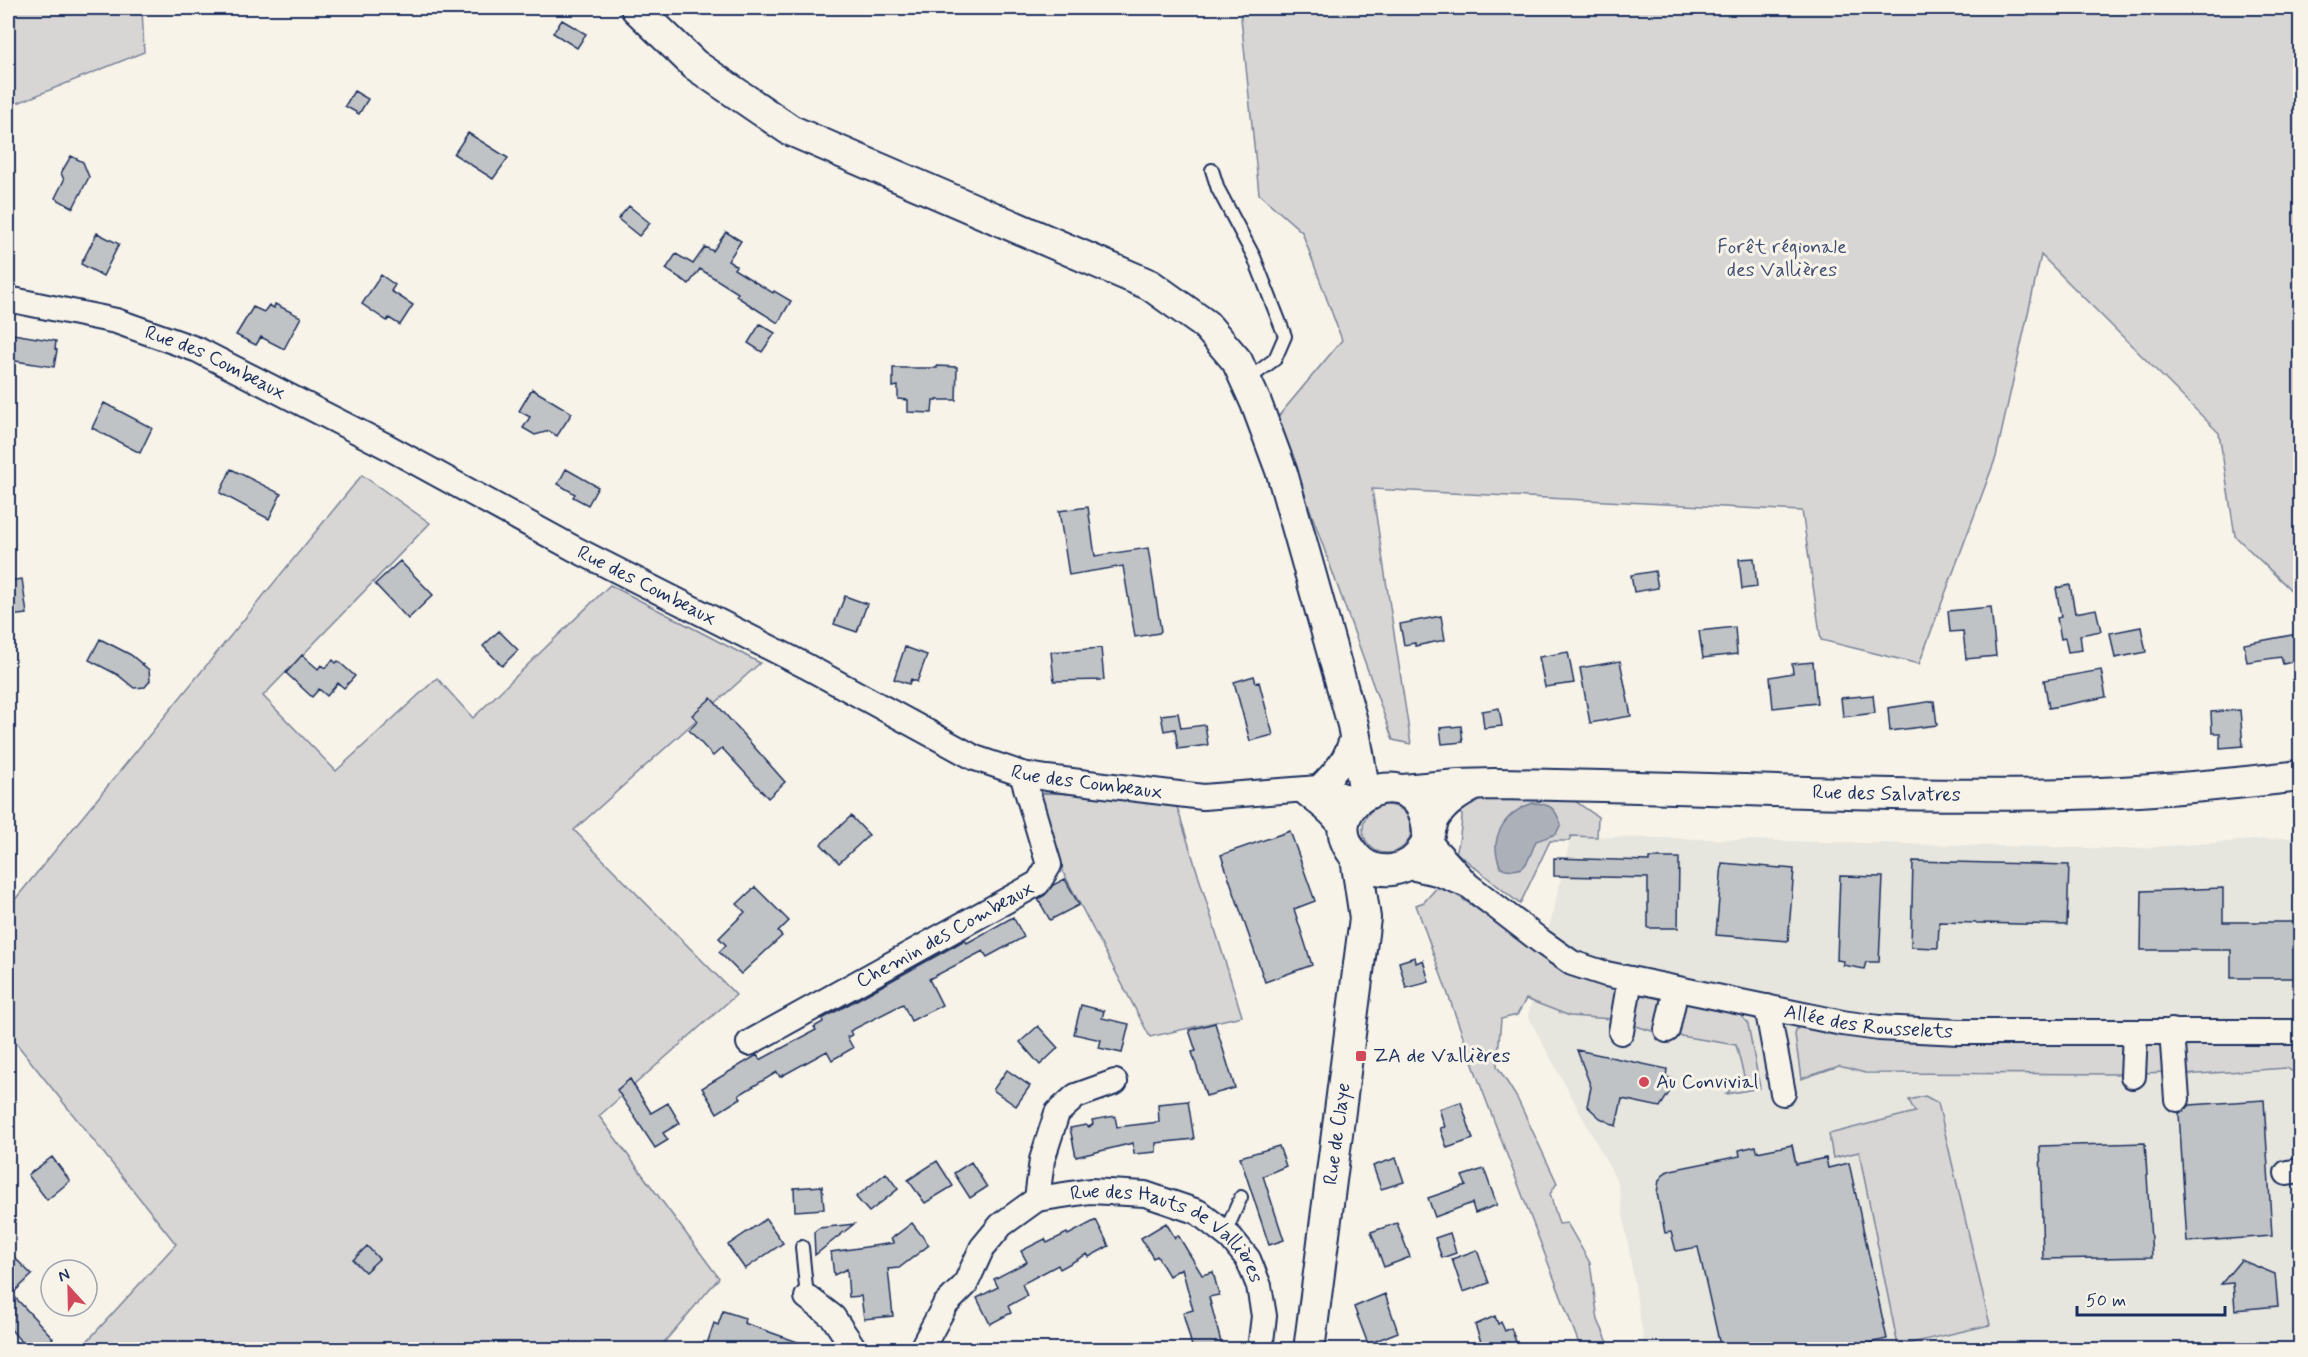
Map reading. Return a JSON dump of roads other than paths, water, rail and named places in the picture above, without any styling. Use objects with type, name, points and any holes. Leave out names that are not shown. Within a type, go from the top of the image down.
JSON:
[{"type":"street","points":[[636,8],[695,65],[790,130],[1150,285],[1206,325],[1237,361],[1282,473],[1353,728],[1379,792]]},
{"type":"street","name":"Rue des Combeaux","points":[[8,299],[116,321],[198,350],[388,447],[573,548],[806,666],[975,758],[1022,774],[1203,797],[1311,789],[1344,796],[1379,792]]},
{"type":"street","points":[[1353,728],[1349,750],[1342,764],[1311,789],[1339,822],[1351,846],[1373,868],[1400,868],[1417,858],[1435,817],[1459,793],[1474,785]]},
{"type":"street","name":"Chemin des Combeaux","points":[[749,1042],[1038,883],[1049,865],[1022,774]]},
{"type":"street","name":"Rue des Salvatres","points":[[1379,792],[1474,785],[1536,784],[1955,795],[2048,794],[2178,789],[2301,776]]},
{"type":"street","points":[[1351,846],[1347,814],[1379,792],[1414,798],[1423,808],[1428,820],[1427,837]]},
{"type":"street","name":"Allée des Rousselets","points":[[1427,837],[1468,885],[1572,963],[1606,974],[1879,1028],[1959,1032],[2301,1032]]},
{"type":"street","name":"Rue de Claye","points":[[1309,1350],[1365,918],[1351,846]]},
{"type":"street","name":"Allée des Rousselets","points":[[1400,868],[1437,873],[1468,885]]},
{"type":"street","name":"Rue de Claye","points":[[1365,918],[1384,879],[1400,868]]},
{"type":"street","points":[[1621,1032],[1630,979]]},
{"type":"street","points":[[1667,1030],[1676,988]]},
{"type":"street","points":[[1767,1007],[1783,1093]]},
{"type":"street","points":[[2172,1031],[2177,1099]]},
{"type":"street","points":[[2133,1076],[2135,1032]]},
{"type":"street","points":[[921,1350],[945,1305],[964,1285],[982,1248],[1001,1225],[1037,1199],[1042,1160],[1057,1113],[1076,1096],[1115,1082]]},
{"type":"street","name":"Rue des Hauts de Vallières","points":[[1037,1199],[1090,1191],[1145,1194],[1198,1212],[1225,1233],[1248,1259],[1259,1286],[1264,1316],[1260,1350]]},
{"type":"street","points":[[807,1297],[833,1317],[855,1350]]},
{"type":"lane","points":[[1212,170],[1218,189],[1254,257],[1285,336],[1275,359],[1245,379]]},
{"type":"lane","points":[[1225,1233],[1240,1197]]},
{"type":"lane","points":[[802,1248],[807,1297]]},
{"type":"place","name":"ZA de Vallières","points":[[1361,1056]]},
{"type":"place","name":"Au Convivial","points":[[1644,1082]]},
{"type":"park label","name":"Forêt régionale des Vallières","points":[[1782,258]]}]
